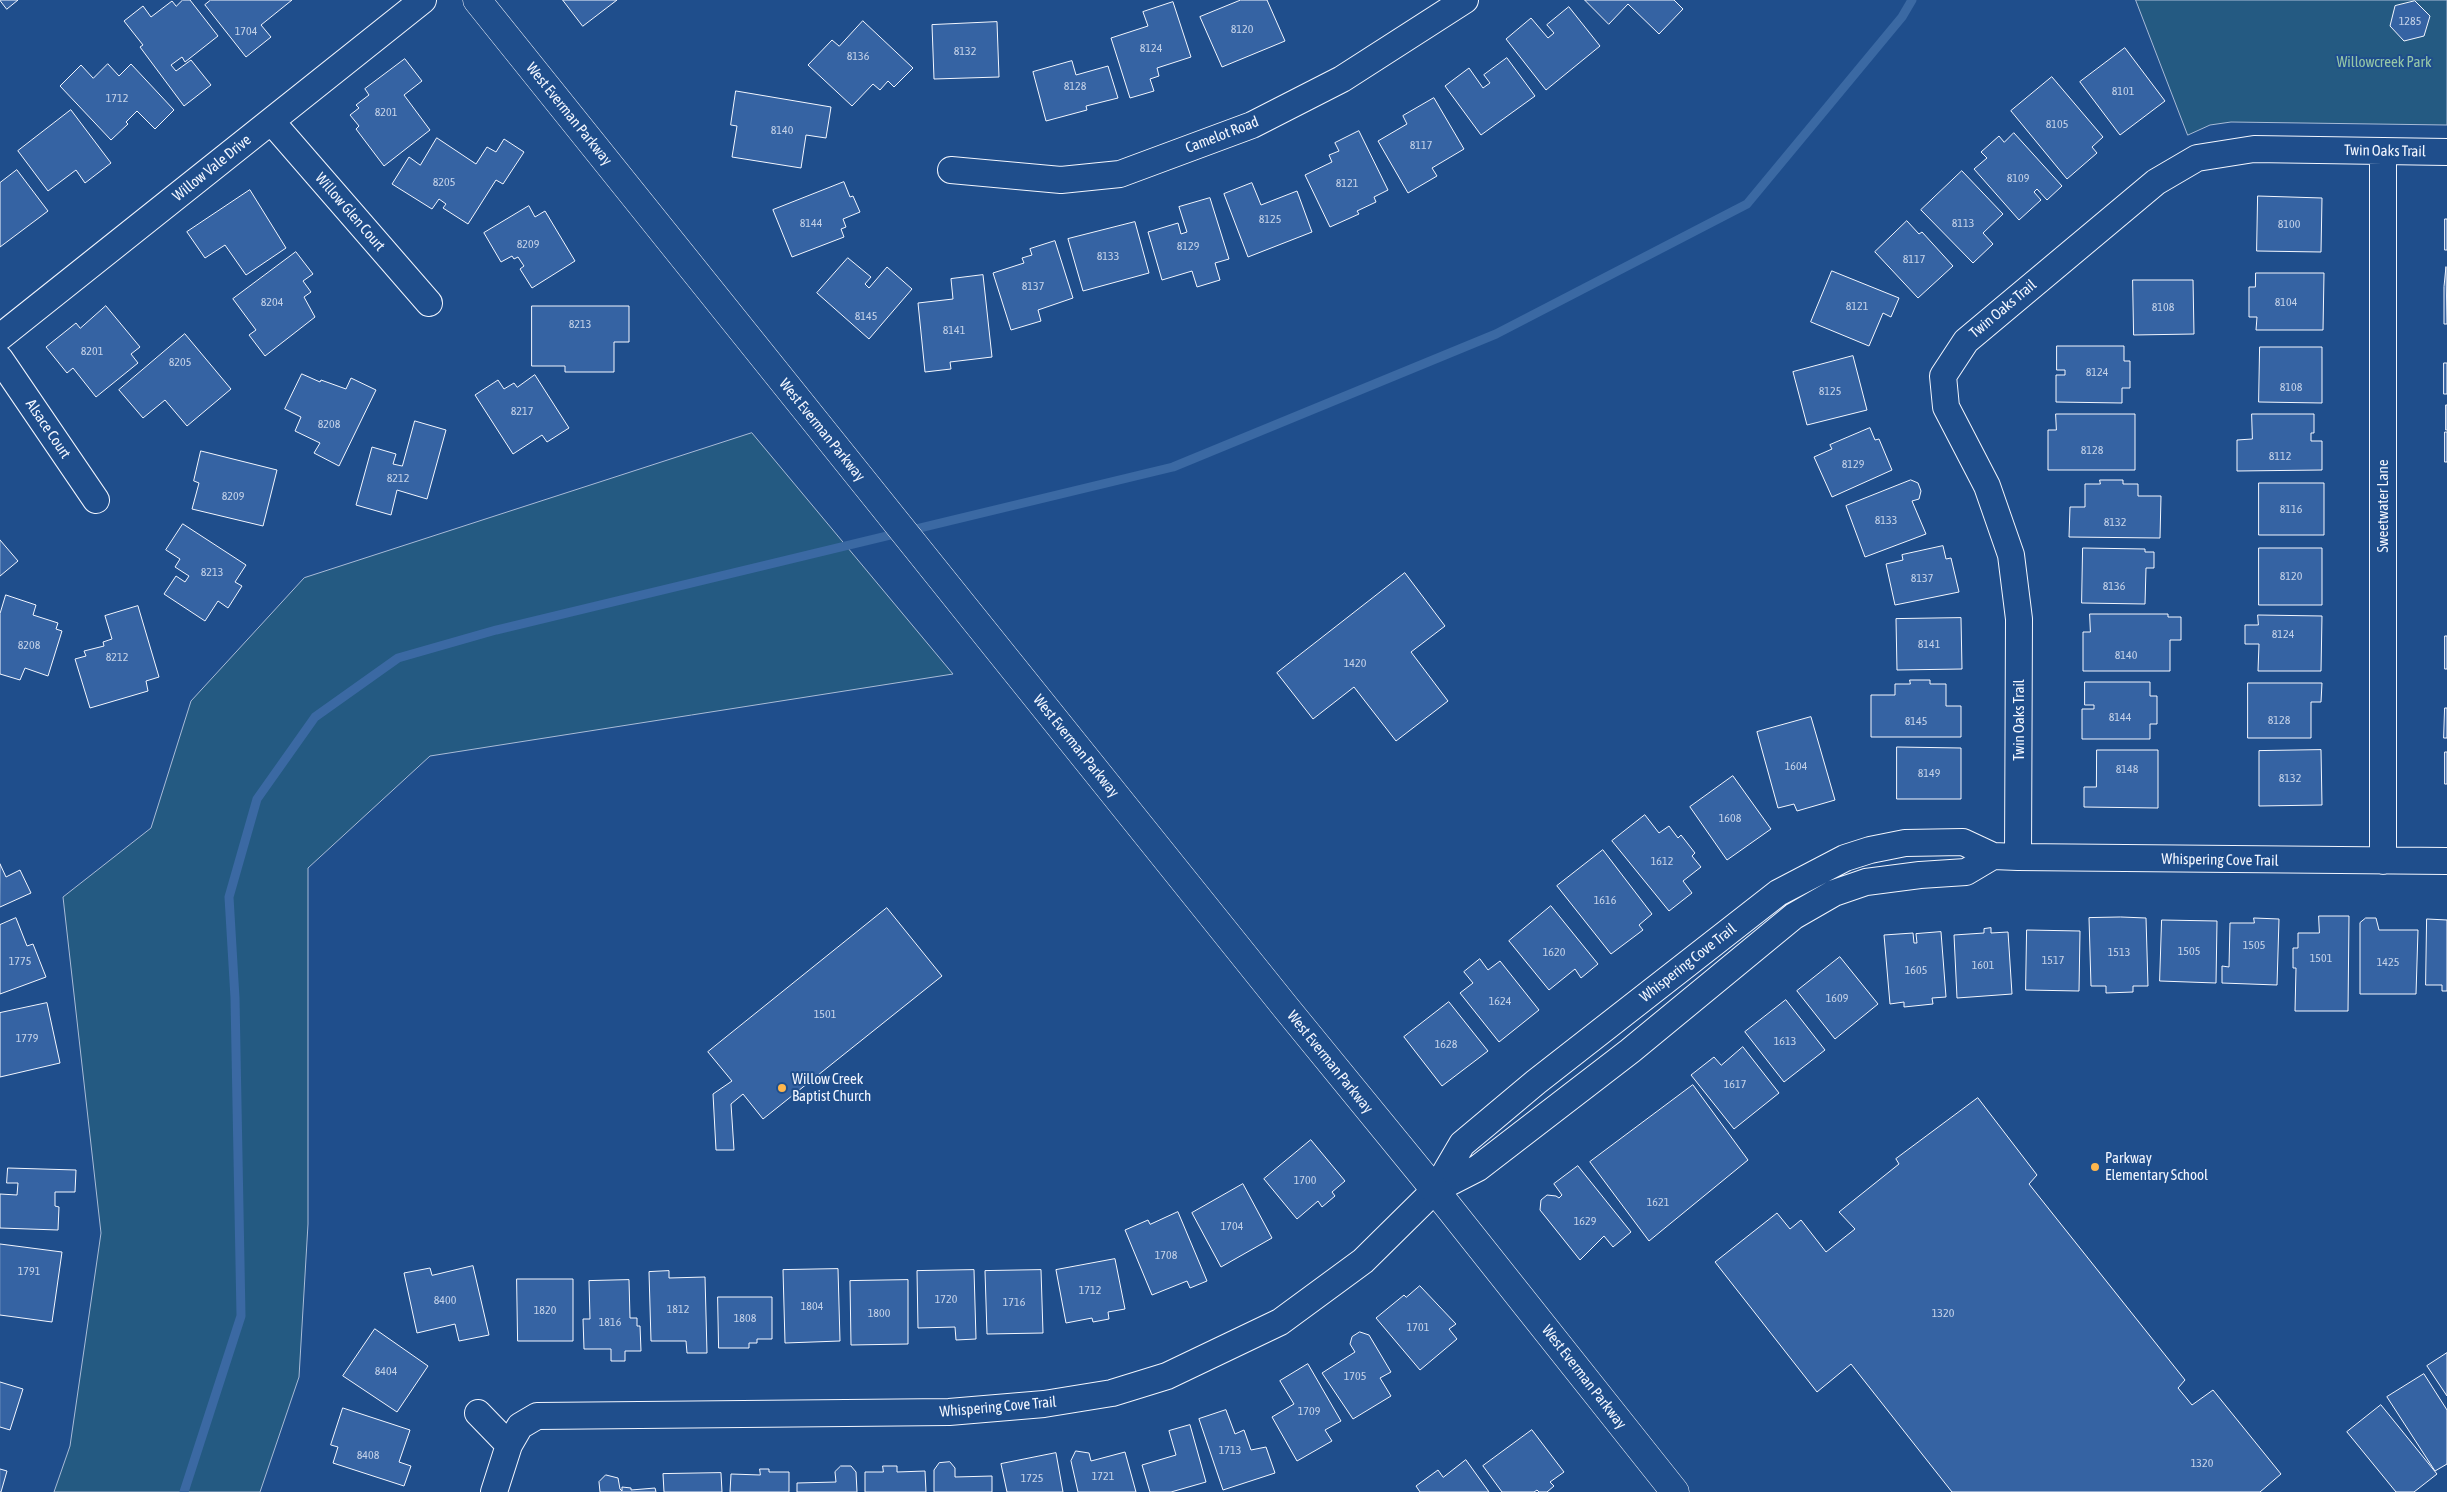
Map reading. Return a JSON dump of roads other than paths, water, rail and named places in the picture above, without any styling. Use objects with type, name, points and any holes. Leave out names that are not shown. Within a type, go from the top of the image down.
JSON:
[{"type":"street","name":"Willow Vale Drive","points":[[0,337],[423,0]]},
{"type":"street","name":"West Everman Parkway","points":[[477,0],[1287,1009],[1435,1190],[1665,1488]]},
{"type":"street","name":"Camelot Road","points":[[951,170],[1061,180],[1120,174],[1252,125],[1342,79],[1465,0]]},
{"type":"street","name":"Willow Glen Court","points":[[271,121],[429,303]]},
{"type":"street","name":"Twin Oaks Trail","points":[[2006,856],[2019,619],[2011,555],[1988,486],[1946,407],[1943,376],[1966,341],[2156,182],[2197,158],[2254,149],[2447,152]]},
{"type":"street","name":"Sweetwater Lane","points":[[2382,151],[2382,862]]},
{"type":"street","name":"Alsace Court","points":[[0,359],[96,500]]},
{"type":"street","name":"Whispering Cove Trail","points":[[494,1492],[509,1445],[520,1426],[537,1416],[949,1412],[1044,1404],[1112,1392],[1167,1376],[1280,1322],[1363,1261],[1435,1190],[1462,1144],[1536,1082],[1778,893],[1845,858],[1870,850],[1905,843],[1963,842],[2006,856],[2447,862]]},
{"type":"street","name":"Whispering Cove Trail","points":[[1435,1190],[1478,1168],[1630,1051],[1794,916],[1834,893],[1866,882],[1920,875],[1966,872],[2006,856]]},
{"type":"street","points":[[1738,925],[1756,947]]},
{"type":"street","points":[[1536,1082],[1555,1107]]},
{"type":"street","points":[[478,1414],[509,1445]]},
{"type":"waterway","points":[[184,1492],[241,1316],[235,998],[229,897],[257,799],[315,717],[398,658],[496,630],[1173,467],[1496,334],[1747,204],[1902,17],[1912,0]]},
{"type":"place","name":"Willow Creek Baptist Church","points":[[782,1088]]},
{"type":"place","name":"Parkway Elementary School","points":[[2095,1167]]},
{"type":"park label","name":"Willowcreek Park","points":[[2384,62]]}]
